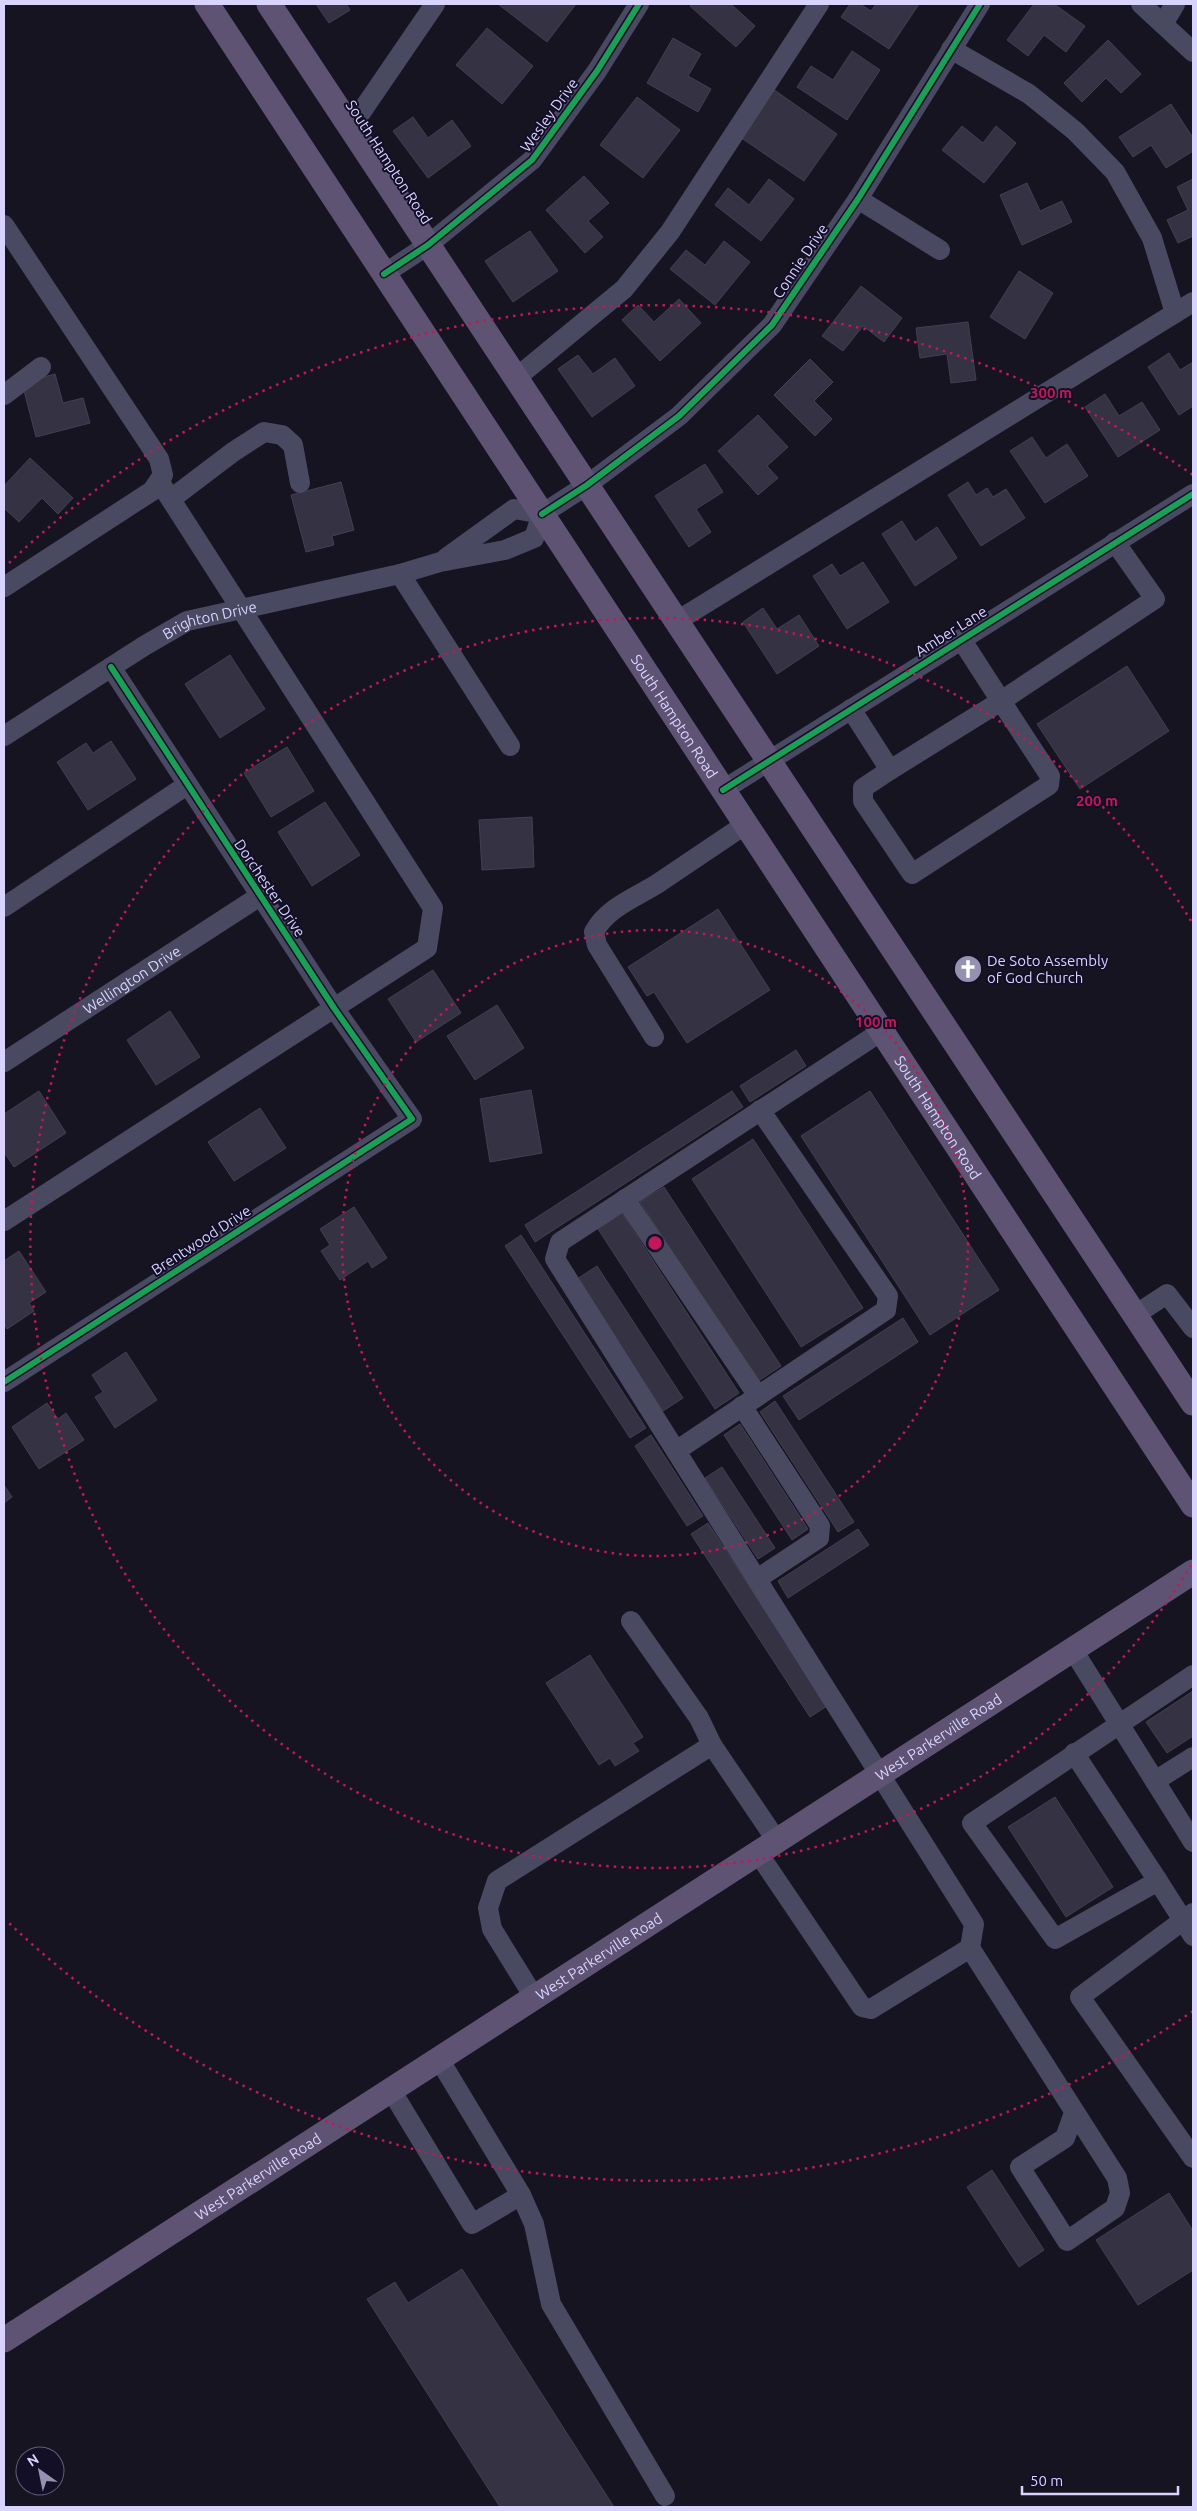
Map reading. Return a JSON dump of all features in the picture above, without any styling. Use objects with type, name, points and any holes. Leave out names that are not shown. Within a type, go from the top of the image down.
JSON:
[{"type":"main road","name":"South Hampton Road","points":[[207,4],[1193,1505]]},
{"type":"main road","name":"South Hampton Road","points":[[269,4],[1193,1403]]},
{"type":"main road","name":"West Parkerville Road","points":[[4,2340],[1193,1572]]},
{"type":"street","points":[[351,127],[435,4]]},
{"type":"street","name":"Wesley Drive","points":[[384,274],[428,245],[532,160],[597,71],[639,4]]},
{"type":"street","points":[[516,378],[624,289],[636,275],[670,232],[819,4]]},
{"type":"street","name":"Connie Drive","points":[[542,514],[587,485],[679,416],[772,325],[858,198],[980,4]]},
{"type":"street","points":[[1141,4],[1193,52]]},
{"type":"street","points":[[1163,24],[1174,4]]},
{"type":"street","points":[[951,49],[1029,94],[1075,131],[1115,172],[1152,238],[1175,313]]},
{"type":"street","points":[[858,198],[940,250]]},
{"type":"street","points":[[4,225],[159,459],[163,475],[152,491],[4,587]]},
{"type":"street","points":[[677,621],[1193,302]]},
{"type":"street","points":[[4,395],[41,367]]},
{"type":"street","points":[[171,499],[233,452],[264,432],[282,435],[293,445],[300,483]]},
{"type":"street","points":[[4,1221],[427,948],[433,908],[159,481]]},
{"type":"street","name":"Amber Lane","points":[[723,790],[1193,494]]},
{"type":"street","name":"Brighton Drive","points":[[4,736],[187,621],[400,574],[440,562],[505,550],[534,538],[542,514],[514,509],[440,562]]},
{"type":"street","points":[[962,639],[1001,701],[1050,776],[1049,785],[912,874],[863,800],[863,788],[1001,701],[1155,599],[1115,542]]},
{"type":"street","points":[[400,574],[510,746]]},
{"type":"street","name":"Dorchester Drive","points":[[111,667],[334,1008],[412,1119]]},
{"type":"street","points":[[851,709],[890,770]]},
{"type":"street","points":[[4,907],[187,785]]},
{"type":"street","points":[[654,1037],[597,945],[594,932],[600,921],[624,902],[654,885],[746,824]]},
{"type":"street","name":"Wellington Drive","points":[[4,1062],[260,896]]},
{"type":"street","points":[[882,1031],[560,1242],[555,1259],[974,1924],[970,1948],[1074,2114],[1117,2178],[1120,2193],[1115,2208],[1067,2241],[1020,2167],[1065,2138],[1074,2114]]},
{"type":"street","points":[[676,1451],[886,1310],[888,1296],[760,1110]]},
{"type":"street","name":"Brentwood Drive","points":[[4,1382],[412,1119]]},
{"type":"street","points":[[626,1199],[750,1401],[820,1526],[819,1538],[757,1579]]},
{"type":"street","points":[[1135,1315],[1168,1294],[1193,1328]]},
{"type":"street","points":[[631,1621],[698,1718],[768,1847],[862,2007],[871,2009],[970,1948]]},
{"type":"street","points":[[1073,1650],[1193,1842]]},
{"type":"street","points":[[1158,1880],[1055,1939],[972,1823],[1193,1675]]},
{"type":"street","points":[[534,1998],[492,1929],[488,1908],[497,1881],[712,1745]]},
{"type":"street","points":[[1074,1753],[1158,1880],[1190,1923],[1080,1996],[1193,2158]]},
{"type":"street","points":[[1155,1781],[1193,1757]]},
{"type":"street","points":[[439,2059],[521,2195],[534,2224],[551,2304],[665,2496]]},
{"type":"street","points":[[391,2090],[472,2224],[521,2195]]},
{"type":"building","points":[[316,4],[346,4],[350,10],[329,23]]},
{"type":"building","points":[[498,4],[576,4],[547,42]]},
{"type":"building","points":[[692,4],[733,4],[755,26],[736,47],[690,6]]},
{"type":"building","points":[[850,4],[860,4],[871,11],[876,4],[919,4],[889,49],[841,17]]},
{"type":"building","points":[[1034,4],[1054,4],[1085,26],[1066,52],[1044,35],[1028,56],[1007,40]]},
{"type":"building","points":[[487,28],[533,66],[502,104],[456,65]]},
{"type":"building","points":[[673,38],[701,54],[688,76],[711,89],[698,112],[647,83]]},
{"type":"building","points":[[1108,40],[1141,74],[1121,93],[1106,78],[1082,102],[1064,83]]},
{"type":"building","points":[[852,51],[880,70],[847,120],[797,87],[811,66],[833,80]]},
{"type":"building","points":[[773,89],[837,134],[804,181],[740,137]]},
{"type":"building","points":[[637,97],[680,130],[643,178],[600,145]]},
{"type":"building","points":[[1171,104],[1193,138],[1193,151],[1166,168],[1151,145],[1133,157],[1119,137]]},
{"type":"building","points":[[413,117],[428,138],[452,120],[471,146],[428,178],[393,131]]},
{"type":"building","points":[[962,126],[983,143],[996,126],[1016,143],[984,183],[942,150]]},
{"type":"building","points":[[584,176],[609,203],[588,221],[603,237],[585,253],[546,210]]},
{"type":"building","points":[[769,179],[794,199],[761,241],[715,205],[728,188],[749,205]]},
{"type":"building","points":[[1193,179],[1193,236],[1178,243],[1167,220],[1188,210],[1177,187]]},
{"type":"building","points":[[1027,183],[1040,211],[1062,201],[1072,222],[1022,245],[1000,195]]},
{"type":"building","points":[[530,231],[558,271],[513,302],[485,261]]},
{"type":"building","points":[[724,241],[750,262],[715,305],[670,269],[686,250],[705,265]]},
{"type":"building","points":[[1019,271],[1053,293],[1025,339],[990,317]]},
{"type":"building","points":[[861,286],[902,318],[884,342],[863,326],[843,351],[822,336]]},
{"type":"building","points":[[679,299],[701,323],[660,361],[622,320],[638,305],[654,322]]},
{"type":"building","points":[[968,322],[976,380],[951,383],[947,354],[920,358],[916,328]]},
{"type":"building","points":[[1169,353],[1180,370],[1193,362],[1193,406],[1179,415],[1148,367]]},
{"type":"building","points":[[578,355],[593,374],[615,358],[635,386],[592,417],[558,369]]},
{"type":"building","points":[[810,359],[833,382],[814,401],[832,419],[815,436],[774,395]]},
{"type":"building","points":[[55,374],[63,403],[83,398],[90,423],[36,437],[22,383]]},
{"type":"building","points":[[1105,394],[1119,416],[1142,402],[1160,430],[1118,457],[1085,407]]},
{"type":"building","points":[[758,415],[788,447],[767,466],[778,478],[758,495],[718,451]]},
{"type":"building","points":[[1032,437],[1046,458],[1067,444],[1088,476],[1045,503],[1010,451]]},
{"type":"building","points":[[30,458],[73,498],[58,514],[42,498],[19,522],[4,508],[4,486]]},
{"type":"building","points":[[705,464],[723,492],[696,509],[711,532],[689,547],[655,496]]},
{"type":"building","points":[[341,482],[354,530],[332,536],[334,545],[306,552],[291,495]]},
{"type":"building","points":[[968,482],[976,495],[987,488],[993,497],[1006,489],[1025,518],[981,546],[948,495]]},
{"type":"building","points":[[902,521],[915,542],[937,527],[957,558],[915,586],[882,534]]},
{"type":"building","points":[[863,562],[889,602],[847,629],[813,576],[832,564],[840,576]]},
{"type":"building","points":[[763,608],[777,629],[799,615],[819,646],[777,674],[743,622]]},
{"type":"building","points":[[230,655],[265,709],[220,738],[185,684]]},
{"type":"building","points":[[1127,666],[1169,731],[1080,789],[1037,724]]},
{"type":"building","points":[[111,741],[136,779],[88,810],[57,762],[86,743],[93,753]]},
{"type":"building","points":[[287,747],[314,791],[271,817],[244,773]]},
{"type":"building","points":[[325,802],[360,855],[312,886],[278,832]]},
{"type":"building","points":[[532,817],[534,867],[482,870],[479,820]]},
{"type":"building","points":[[718,909],[770,990],[687,1043],[654,992],[647,996],[628,967]]},
{"type":"building","points":[[433,970],[461,1013],[416,1042],[388,999]]},
{"type":"building","points":[[497,1005],[524,1048],[475,1080],[447,1036]]},
{"type":"building","points":[[170,1011],[200,1057],[156,1085],[127,1040]]},
{"type":"building","points":[[796,1050],[806,1066],[750,1102],[740,1086]]},
{"type":"building","points":[[531,1090],[542,1153],[490,1162],[480,1099]]},
{"type":"building","points":[[39,1091],[66,1133],[14,1167],[4,1152],[4,1114]]},
{"type":"building","points":[[732,1091],[743,1107],[535,1242],[525,1225]]},
{"type":"building","points":[[870,1091],[999,1290],[930,1335],[801,1136]]},
{"type":"building","points":[[260,1108],[286,1148],[234,1181],[208,1142]]},
{"type":"building","points":[[753,1139],[863,1308],[801,1347],[692,1179]]},
{"type":"building","points":[[664,1187],[781,1366],[757,1382],[640,1202]]},
{"type":"building","points":[[354,1207],[387,1258],[372,1268],[368,1261],[340,1280],[321,1251],[330,1245],[320,1229]]},
{"type":"building","points":[[622,1213],[739,1393],[715,1409],[598,1229]]},
{"type":"building","points":[[521,1235],[646,1428],[630,1438],[505,1246]]},
{"type":"building","points":[[19,1251],[46,1292],[29,1303],[34,1311],[7,1329],[4,1323],[4,1261]]},
{"type":"building","points":[[597,1266],[683,1398],[663,1411],[577,1279]]},
{"type":"building","points":[[903,1318],[918,1342],[799,1420],[783,1396]]},
{"type":"building","points":[[126,1352],[157,1400],[115,1428],[95,1397],[103,1392],[92,1375]]},
{"type":"building","points":[[775,1401],[854,1522],[838,1532],[760,1412]]},
{"type":"building","points":[[47,1403],[58,1419],[66,1413],[84,1440],[39,1469],[12,1427]]},
{"type":"building","points":[[740,1424],[808,1529],[792,1540],[724,1435]]},
{"type":"building","points":[[651,1435],[703,1516],[687,1526],[635,1446]]},
{"type":"building","points":[[722,1467],[775,1548],[758,1559],[705,1478]]},
{"type":"building","points":[[4,1485],[12,1497],[4,1503]]},
{"type":"building","points":[[708,1523],[827,1706],[810,1717],[691,1534]]},
{"type":"building","points":[[858,1529],[869,1545],[788,1598],[778,1581]]},
{"type":"building","points":[[590,1655],[643,1737],[633,1743],[639,1751],[615,1766],[610,1758],[599,1765],[546,1683]]},
{"type":"building","points":[[1193,1691],[1193,1736],[1167,1753],[1146,1722]]},
{"type":"building","points":[[1055,1797],[1113,1887],[1066,1917],[1008,1827]]},
{"type":"building","points":[[992,2170],[1044,2250],[1019,2267],[967,2187]]},
{"type":"building","points":[[1169,2193],[1193,2231],[1193,2270],[1138,2305],[1096,2240]]},
{"type":"building","points":[[462,2269],[614,2507],[500,2507],[367,2299],[395,2282],[408,2303]]},
{"type":"cycle path","points":[[384,274],[428,245],[532,160],[597,71],[639,4]]},
{"type":"cycle path","points":[[542,514],[587,485],[679,416],[772,325],[858,199],[980,4]]},
{"type":"cycle path","points":[[723,790],[1193,494]]},
{"type":"cycle path","points":[[4,1382],[412,1119],[334,1008],[111,667]]},
{"type":"place","name":"De Soto Assembly of God Church","points":[[968,969]]}]
